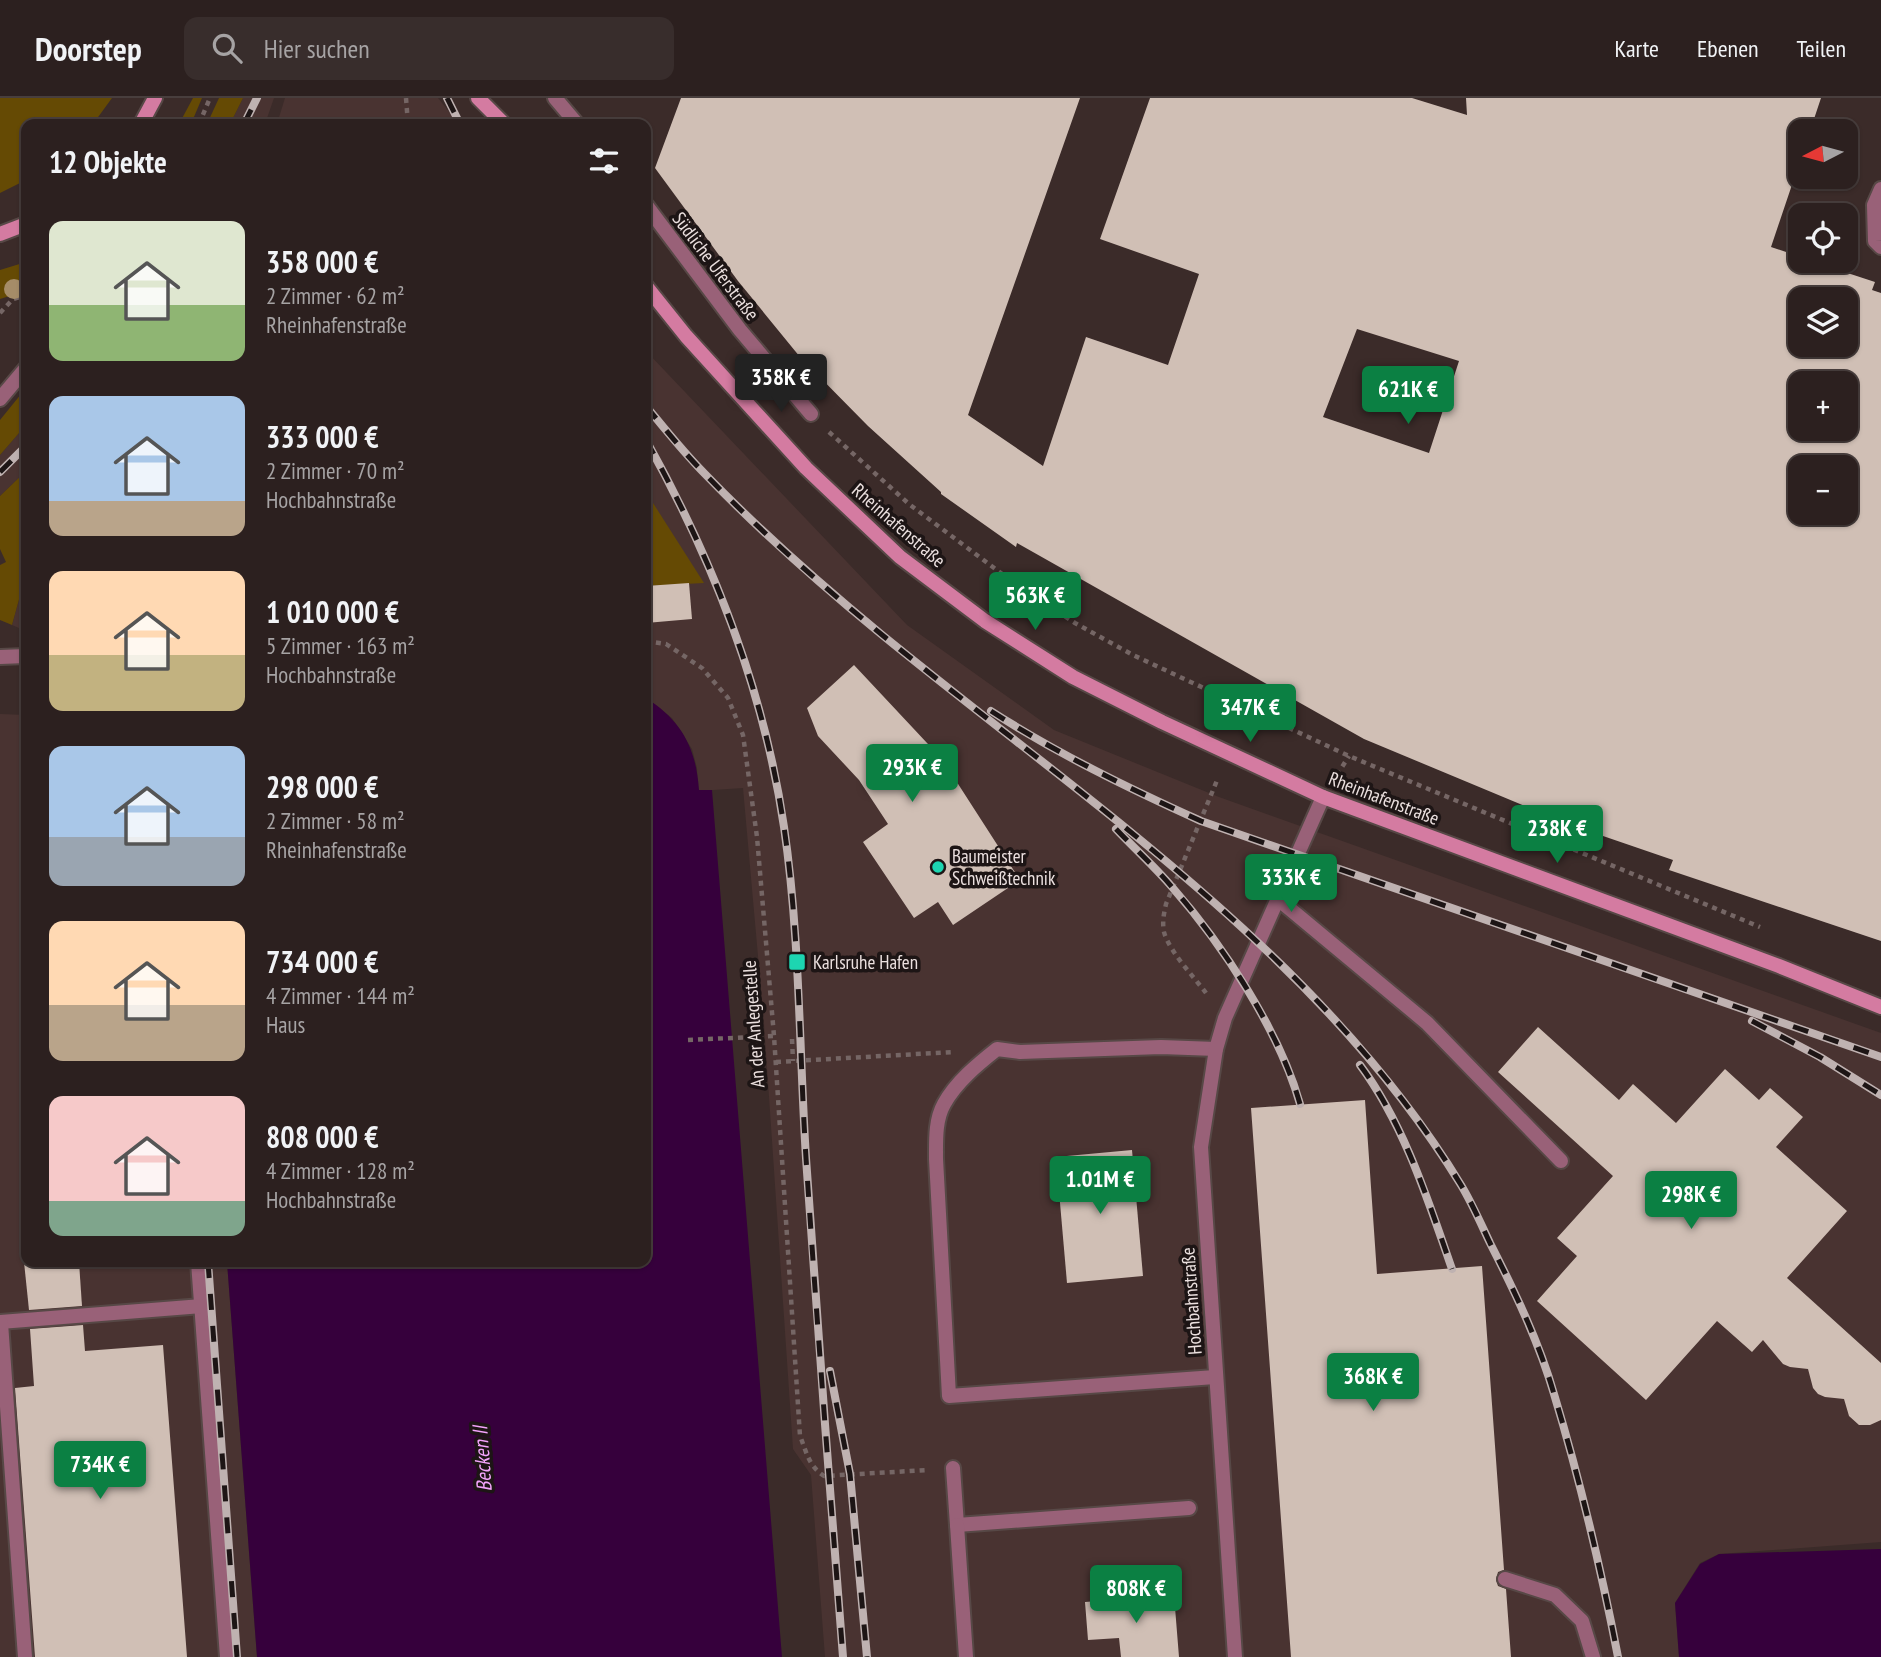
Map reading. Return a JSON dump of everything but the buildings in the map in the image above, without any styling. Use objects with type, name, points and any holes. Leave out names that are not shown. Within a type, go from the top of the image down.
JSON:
[{"type":"main road","points":[[144,119],[155,98]]},
{"type":"main road","points":[[478,98],[499,119]]},
{"type":"main road","points":[[0,234],[21,226]]},
{"type":"main road","name":"Rheinhafenstraße","points":[[651,292],[806,468],[900,557],[985,621],[1073,677],[1162,722],[1324,797],[1766,961],[1881,1007]]},
{"type":"street","points":[[555,98],[573,119]]},
{"type":"street","points":[[1881,190],[1874,205],[1875,241],[1881,247]]},
{"type":"street","name":"Südliche Uferstraße","points":[[651,212],[740,330],[811,414]]},
{"type":"street","points":[[0,399],[21,374]]},
{"type":"street","points":[[0,657],[21,656]]},
{"type":"street","name":"Hochbahnstraße","points":[[1234,1657],[1201,1147],[1216,1049],[1225,1018],[1324,797]]},
{"type":"street","points":[[1279,899],[1427,1023],[1562,1161]]},
{"type":"street","points":[[1215,1377],[949,1396],[936,1129],[943,1105],[973,1068],[997,1049],[1020,1052],[1161,1047],[1216,1049]]},
{"type":"street","points":[[198,1267],[227,1657]]},
{"type":"street","points":[[25,1657],[1,1322],[202,1306]]},
{"type":"street","points":[[953,1468],[966,1657]]},
{"type":"street","points":[[957,1525],[1189,1508]]},
{"type":"street","points":[[1505,1579],[1555,1595],[1582,1621],[1593,1657]]},
{"type":"path","points":[[200,119],[210,98]]},
{"type":"path","points":[[406,98],[408,119]]},
{"type":"path","points":[[0,313],[13,299],[21,297]]},
{"type":"path","points":[[811,414],[909,504],[1018,586],[1075,623],[1133,655],[1362,761],[1770,931]]},
{"type":"path","name":"An der Anlegestelle","points":[[651,641],[666,643],[702,668],[728,698],[743,735],[757,837],[776,1062],[800,1436],[807,1459],[824,1476],[953,1468]]},
{"type":"path","points":[[1225,1018],[1171,946],[1164,933],[1163,919],[1169,895],[1227,753],[1249,710]]},
{"type":"path","points":[[688,1040],[774,1036]]},
{"type":"path","points":[[792,1038],[793,1061]]},
{"type":"path","points":[[776,1062],[997,1049]]},
{"type":"shaded area","points":[[0,98],[112,98],[97,119],[21,119],[21,182],[0,193]]},
{"type":"shaded area","points":[[193,98],[202,98],[193,119],[182,119]]},
{"type":"shaded area","points":[[219,98],[243,98],[232,119],[209,119]]},
{"type":"shaded area","points":[[243,98],[274,98],[267,119],[232,119]]},
{"type":"shaded area","points":[[285,98],[438,98],[455,119],[279,119]]},
{"type":"shaded area","points":[[21,264],[21,293],[0,299],[0,270]]},
{"type":"shaded area","points":[[651,356],[907,625],[1054,730],[1219,797],[1881,1033],[1881,1542],[1719,1554],[1700,1563],[1675,1603],[1679,1657],[825,1657],[811,1475],[793,1449],[764,1023],[743,788],[698,791],[697,768],[692,749],[672,718],[651,702]]},
{"type":"shaded area","points":[[21,394],[21,431],[0,455],[0,420]]},
{"type":"shaded area","points":[[21,431],[21,476],[0,496],[0,455]]},
{"type":"shaded area","points":[[21,476],[21,592],[12,625],[0,620],[0,565],[6,562],[0,549],[0,496]]},
{"type":"shaded area","points":[[651,500],[704,583],[651,586]]},
{"type":"shaded area","points":[[21,592],[21,629],[12,625]]},
{"type":"shaded area","points":[[0,714],[21,715],[21,1267],[227,1267],[257,1657],[0,1657]]},
{"type":"water","name":"Becken II","points":[[651,702],[669,716],[685,737],[695,761],[699,790],[712,790],[782,1657],[257,1657],[227,1267],[651,1267]]},
{"type":"water","points":[[1881,1549],[1881,1657],[1679,1657],[1675,1603],[1700,1564],[1719,1554]]},
{"type":"railway","points":[[246,119],[257,98]]},
{"type":"railway","points":[[447,98],[458,119]]},
{"type":"railway","points":[[651,412],[705,474],[813,576],[881,634],[1117,821],[1195,886],[1270,954],[1340,1025],[1404,1102],[1469,1199],[1534,1336],[1564,1426],[1618,1657]]},
{"type":"railway","points":[[651,449],[693,532],[733,627],[763,726],[784,827],[796,950],[806,1158],[843,1657]]},
{"type":"railway","points":[[0,472],[21,451]]},
{"type":"railway","points":[[991,711],[1094,770],[1201,821],[1881,1057]]},
{"type":"railway","points":[[1116,829],[1172,887],[1211,935],[1264,1018],[1291,1076],[1300,1104]]},
{"type":"railway","points":[[1752,1021],[1820,1057],[1881,1095]]},
{"type":"railway","points":[[1360,1065],[1376,1088],[1402,1137],[1452,1269]]},
{"type":"railway","points":[[208,1267],[237,1657]]},
{"type":"railway","points":[[830,1371],[850,1474],[867,1657]]},
{"type":"place","name":"Baumeister Schweißtechnik","points":[[938,867]]},
{"type":"place","name":"Karlsruhe Hafen","points":[[797,962]]}]
